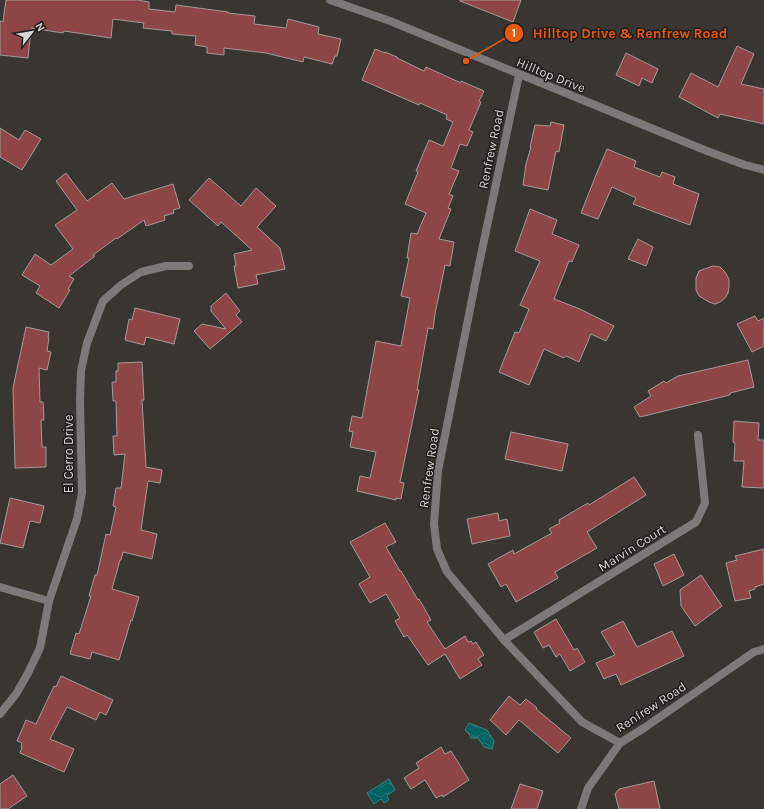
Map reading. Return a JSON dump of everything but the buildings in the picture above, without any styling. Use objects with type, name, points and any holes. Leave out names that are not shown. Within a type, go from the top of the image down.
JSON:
[{"type":"street","name":"Hilltop Drive","points":[[330,0],[390,21],[707,151],[745,165],[764,170]]},
{"type":"street","name":"Renfrew Road","points":[[520,74],[480,261],[438,471],[434,524],[437,549],[447,572],[504,640],[582,722],[620,743],[754,652],[764,649]]},
{"type":"street","name":"El Cerro Drive","points":[[0,714],[16,694],[40,648],[49,601],[77,519],[82,493],[80,400],[81,370],[87,344],[103,301],[121,284],[141,272],[166,266],[189,266]]},
{"type":"street","name":"Marvin Court","points":[[504,640],[696,522],[705,503],[698,435]]},
{"type":"street","points":[[0,587],[49,601]]},
{"type":"street","points":[[581,809],[588,788],[620,743]]},
{"type":"water","points":[[469,723],[487,730],[494,741],[492,749],[484,747],[478,738],[471,738],[465,730]]},
{"type":"water","points":[[389,779],[395,790],[387,795],[389,800],[384,803],[381,799],[374,804],[367,793]]},
{"type":"place","name":"Hilltop Drive & Renfrew Road","points":[[466,61]]}]
